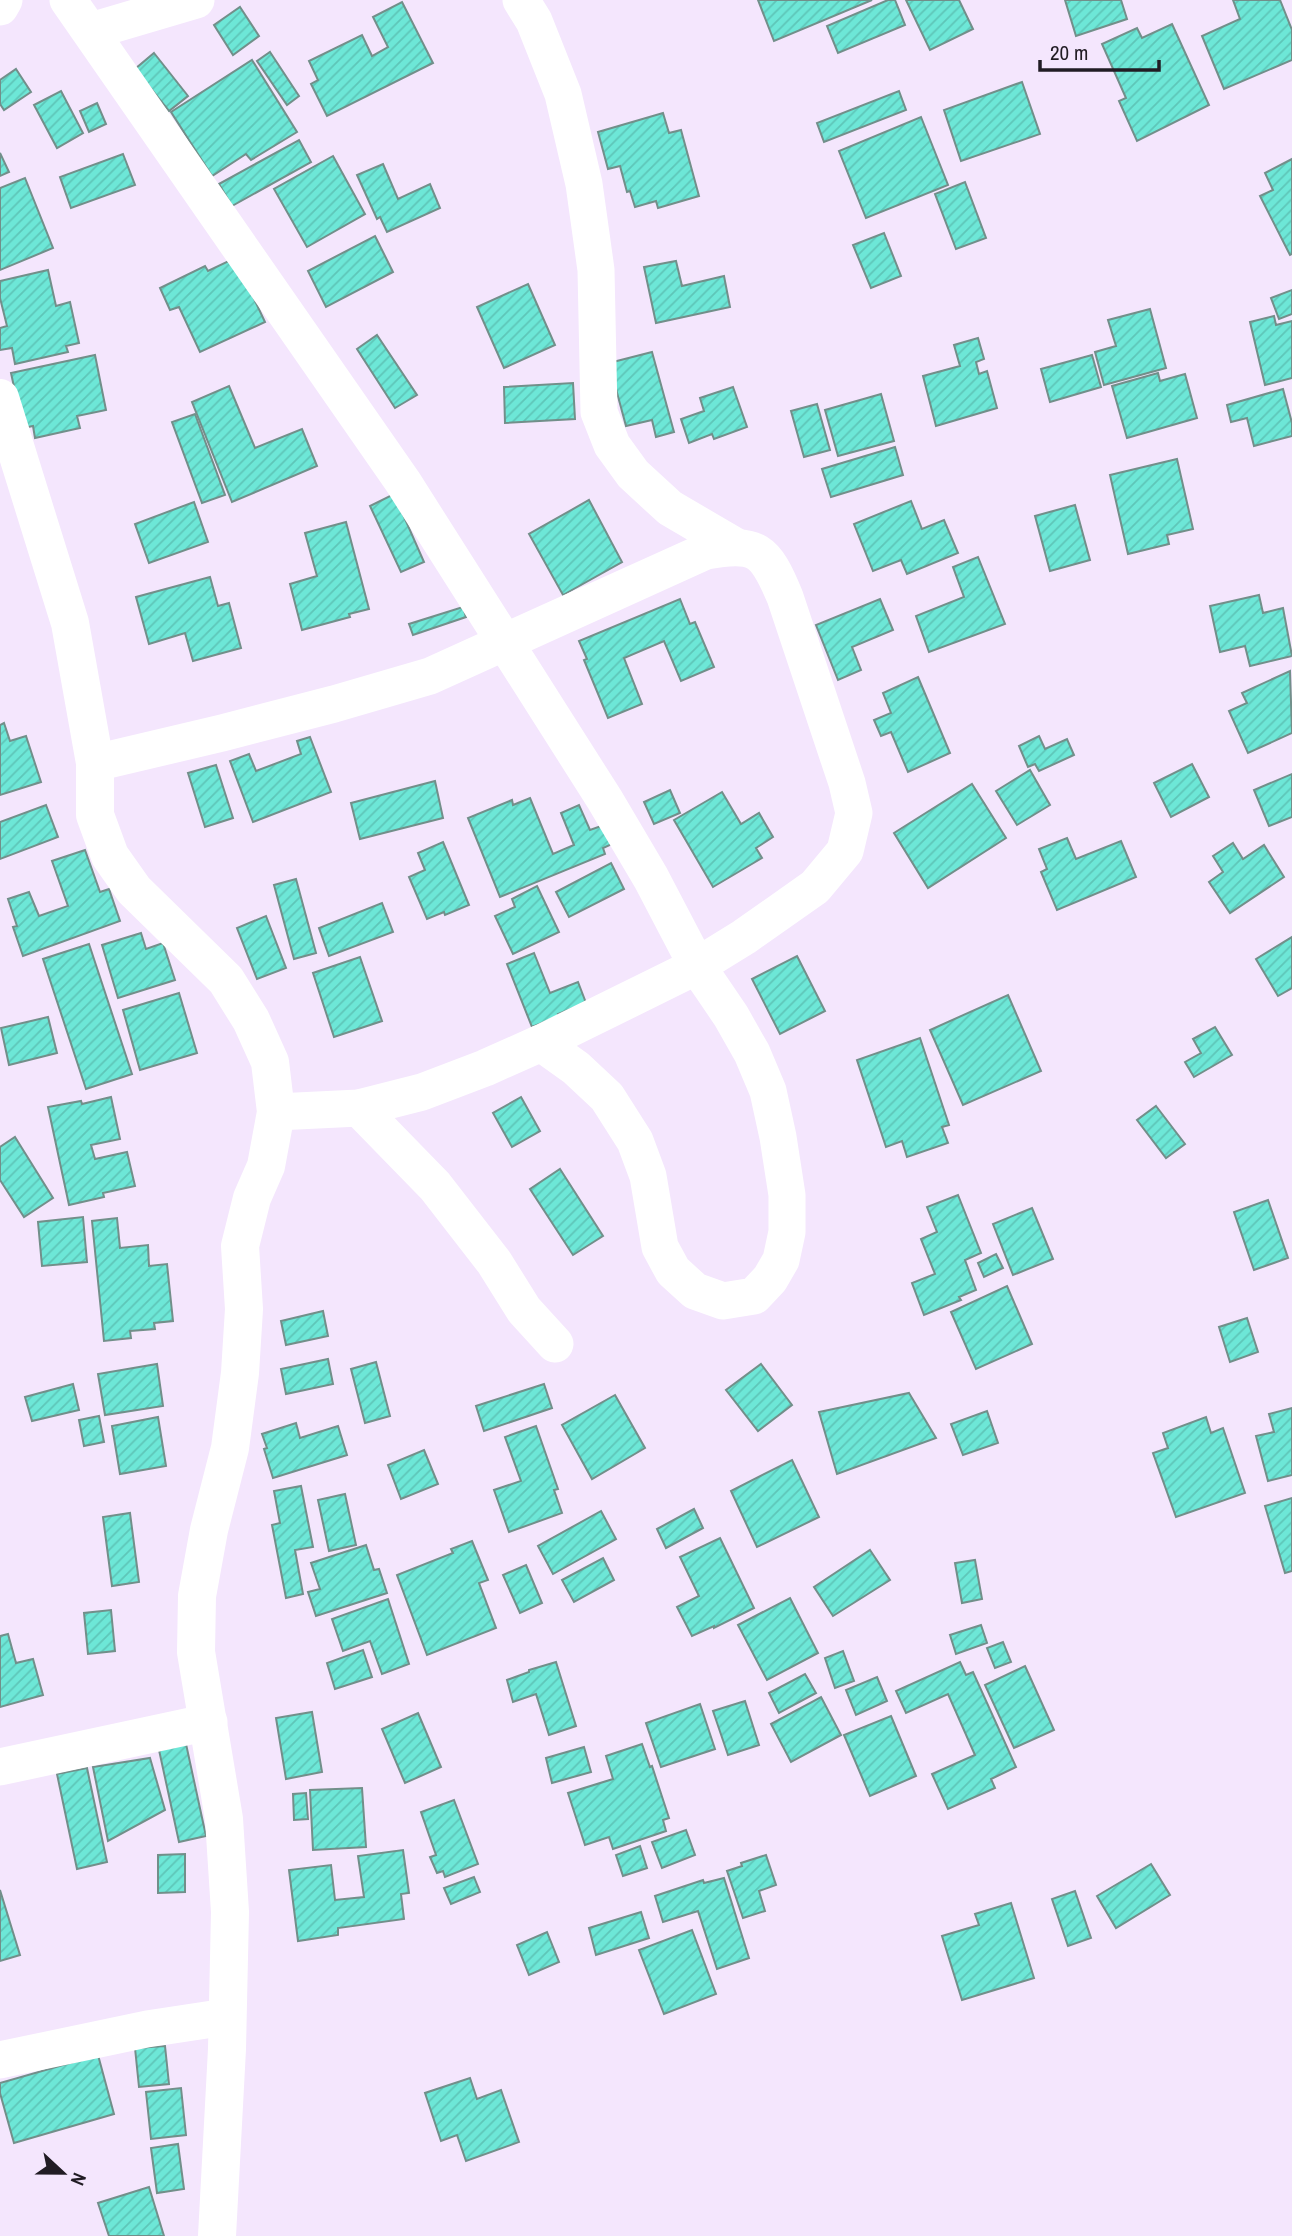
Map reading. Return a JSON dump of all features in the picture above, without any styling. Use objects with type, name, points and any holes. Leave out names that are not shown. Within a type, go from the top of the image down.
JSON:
[{"type":"street","points":[[0,7],[4,0]]},
{"type":"street","points":[[68,0],[403,482],[605,800],[651,878],[697,966],[752,1053],[768,1091],[787,1195],[787,1232],[781,1259],[770,1279],[754,1296],[723,1301],[695,1291],[673,1271],[660,1247],[648,1176],[635,1141],[607,1097],[576,1068],[541,1043]]},
{"type":"street","points":[[91,31],[196,0]]},
{"type":"street","points":[[276,1112],[359,1108],[422,1092],[541,1043],[697,966],[815,887],[845,851],[854,813],[847,783],[774,571],[759,552],[734,546],[670,508],[633,474],[612,445],[599,412],[596,270],[584,184],[563,94],[534,21],[521,0]]},
{"type":"street","points":[[0,398],[70,623],[95,763],[95,815],[110,856],[134,890],[226,980],[251,1020],[270,1062],[276,1112],[266,1166],[252,1198],[240,1246],[244,1309],[240,1373],[230,1448],[209,1530],[197,1596],[196,1652],[224,1819],[229,1899],[227,2049],[217,2236]]},
{"type":"street","points":[[95,763],[346,701],[430,676],[706,551],[734,546]]},
{"type":"street","points":[[359,1108],[435,1186],[494,1262],[524,1310],[555,1343]]},
{"type":"street","points":[[0,1767],[209,1722]]},
{"type":"street","points":[[0,2060],[122,2034],[226,2017]]},
{"type":"building","points":[[758,0],[872,0],[774,41]]},
{"type":"building","points":[[888,0],[895,0],[905,25],[838,53],[827,26]]},
{"type":"building","points":[[906,0],[959,0],[973,29],[930,50]]},
{"type":"building","points":[[1065,0],[1121,0],[1127,19],[1076,36]]},
{"type":"building","points":[[1233,0],[1280,0],[1292,30],[1292,60],[1224,89],[1202,36],[1240,19]]},
{"type":"building","points":[[402,2],[433,63],[327,116],[311,84],[318,80],[309,61],[362,35],[372,56],[388,47],[373,17]]},
{"type":"building","points":[[240,7],[259,36],[233,55],[214,25]]},
{"type":"building","points":[[1172,24],[1209,105],[1137,141],[1119,101],[1126,98],[1102,44],[1137,28],[1142,38]]},
{"type":"building","points":[[270,52],[299,96],[287,105],[257,61]]},
{"type":"building","points":[[154,53],[188,96],[169,111],[135,69]]},
{"type":"building","points":[[252,60],[297,132],[251,160],[246,154],[212,176],[171,112]]},
{"type":"building","points":[[16,69],[31,92],[4,110],[0,104],[0,80]]},
{"type":"building","points":[[1022,82],[1040,134],[961,161],[944,110]]},
{"type":"building","points":[[61,91],[83,133],[57,148],[34,105]]},
{"type":"building","points":[[899,91],[906,110],[824,142],[817,123]]},
{"type":"building","points":[[97,103],[106,124],[89,132],[80,111]]},
{"type":"building","points":[[663,113],[669,133],[681,130],[699,196],[658,208],[656,201],[635,207],[630,191],[627,192],[620,166],[608,169],[598,132]]},
{"type":"building","points":[[921,117],[948,185],[866,218],[839,151]]},
{"type":"building","points":[[299,140],[311,162],[232,206],[219,184]]},
{"type":"building","points":[[0,153],[9,172],[0,176]]},
{"type":"building","points":[[123,154],[135,185],[71,208],[60,177]]},
{"type":"building","points":[[333,156],[365,214],[307,247],[274,189]]},
{"type":"building","points":[[1292,159],[1290,255],[1260,196],[1273,190],[1265,173]]},
{"type":"building","points":[[383,164],[398,199],[430,184],[440,208],[387,232],[380,217],[377,219],[357,175]]},
{"type":"building","points":[[25,178],[53,248],[0,270],[0,188]]},
{"type":"building","points":[[965,182],[986,238],[956,249],[935,194]]},
{"type":"building","points":[[884,233],[901,276],[871,288],[853,245]]},
{"type":"building","points":[[375,236],[393,272],[326,307],[308,271]]},
{"type":"building","points":[[235,258],[265,322],[200,352],[179,307],[170,310],[160,288],[205,266],[208,271]]},
{"type":"building","points":[[676,261],[682,286],[724,276],[730,307],[656,323],[644,267]]},
{"type":"building","points":[[48,270],[56,306],[70,302],[79,343],[66,346],[68,352],[15,364],[12,348],[0,350],[0,328],[7,326],[0,298],[0,281]]},
{"type":"building","points":[[528,284],[555,345],[504,368],[477,307]]},
{"type":"building","points":[[1292,290],[1292,314],[1279,319],[1271,298]]},
{"type":"building","points":[[1150,309],[1166,368],[1104,385],[1095,352],[1116,346],[1108,320]]},
{"type":"building","points":[[1274,316],[1276,325],[1292,321],[1292,378],[1265,385],[1250,322]]},
{"type":"building","points":[[377,335],[417,395],[395,408],[357,349]]},
{"type":"building","points":[[978,338],[984,359],[976,362],[979,374],[987,371],[997,408],[936,426],[923,376],[960,366],[954,345]]},
{"type":"building","points":[[652,352],[674,432],[656,437],[652,420],[626,426],[609,363]]},
{"type":"building","points":[[95,355],[106,410],[77,416],[80,428],[35,438],[33,426],[23,428],[11,373]]},
{"type":"building","points":[[1092,355],[1101,387],[1050,402],[1041,369]]},
{"type":"building","points":[[1158,373],[1160,381],[1185,374],[1197,418],[1127,438],[1112,386]]},
{"type":"building","points":[[573,383],[575,419],[505,423],[504,387]]},
{"type":"building","points":[[229,386],[255,448],[302,429],[317,466],[232,502],[192,402]]},
{"type":"building","points":[[733,387],[747,427],[714,439],[712,434],[689,443],[681,419],[704,411],[700,398]]},
{"type":"building","points":[[1283,389],[1292,423],[1292,436],[1254,446],[1247,418],[1231,422],[1227,405]]},
{"type":"building","points":[[881,394],[894,441],[838,456],[825,410]]},
{"type":"building","points":[[817,404],[830,450],[804,457],[791,411]]},
{"type":"building","points":[[195,414],[225,495],[202,503],[172,422]]},
{"type":"building","points":[[895,447],[903,475],[831,497],[822,469]]},
{"type":"building","points":[[1177,459],[1193,529],[1167,535],[1169,544],[1128,554],[1110,475]]},
{"type":"building","points":[[394,494],[424,562],[401,572],[370,506]]},
{"type":"building","points":[[589,500],[622,562],[563,595],[529,534]]},
{"type":"building","points":[[911,501],[922,529],[944,520],[958,553],[907,574],[901,560],[873,571],[854,524]]},
{"type":"building","points":[[194,502],[208,542],[149,563],[135,524]]},
{"type":"building","points":[[1075,505],[1090,560],[1050,571],[1035,516]]},
{"type":"building","points":[[346,522],[369,609],[302,630],[290,584],[317,576],[305,533]]},
{"type":"building","points":[[978,557],[1005,624],[929,652],[916,616],[964,597],[953,567]]},
{"type":"building","points":[[210,577],[218,606],[229,603],[241,648],[193,661],[185,633],[149,644],[136,597]]},
{"type":"building","points":[[1259,595],[1263,613],[1283,608],[1292,656],[1250,666],[1245,646],[1220,652],[1210,606]]},
{"type":"building","points":[[680,599],[690,624],[695,622],[714,667],[681,681],[664,641],[624,658],[642,704],[608,718],[579,641]]},
{"type":"building","points":[[880,599],[893,630],[852,647],[861,670],[838,680],[816,625]]},
{"type":"building","points":[[463,607],[466,617],[413,635],[409,624]]},
{"type":"building","points":[[1290,671],[1292,733],[1248,753],[1229,711],[1247,703],[1242,693]]},
{"type":"building","points":[[918,677],[950,753],[908,772],[891,732],[881,736],[874,720],[891,713],[883,693]]},
{"type":"building","points":[[4,723],[10,741],[26,736],[41,782],[0,795],[0,725]]},
{"type":"building","points":[[1039,736],[1045,749],[1067,739],[1074,755],[1039,771],[1035,764],[1028,767],[1019,746]]},
{"type":"building","points":[[310,737],[331,792],[253,822],[230,761],[249,754],[256,771],[301,754],[297,741]]},
{"type":"building","points":[[1192,764],[1209,797],[1171,817],[1154,783]]},
{"type":"building","points":[[216,765],[233,818],[205,827],[188,773]]},
{"type":"building","points":[[1030,770],[1050,805],[1017,825],[996,791]]},
{"type":"building","points":[[1292,774],[1292,817],[1269,826],[1254,790]]},
{"type":"building","points":[[435,781],[443,818],[360,839],[351,803]]},
{"type":"building","points":[[972,784],[1006,838],[928,888],[894,833]]},
{"type":"building","points":[[670,790],[680,813],[654,824],[644,802]]},
{"type":"building","points":[[722,792],[741,824],[759,813],[773,837],[756,848],[762,858],[713,887],[674,820]]},
{"type":"building","points":[[530,798],[553,854],[574,845],[561,813],[579,805],[590,830],[604,825],[612,844],[603,848],[605,854],[500,897],[468,818],[512,800],[513,805]]},
{"type":"building","points":[[46,805],[58,837],[0,859],[0,822]]},
{"type":"building","points":[[1067,838],[1076,859],[1121,841],[1136,877],[1057,910],[1041,872],[1047,869],[1039,849]]},
{"type":"building","points":[[443,842],[469,905],[427,919],[409,877],[425,870],[418,853]]},
{"type":"building","points":[[1233,843],[1243,859],[1264,845],[1284,877],[1230,913],[1209,882],[1223,872],[1213,856]]},
{"type":"building","points":[[85,850],[100,892],[109,889],[120,921],[23,956],[13,927],[17,926],[8,899],[29,892],[39,916],[68,906],[52,861]]},
{"type":"building","points":[[611,863],[624,889],[569,917],[556,892]]},
{"type":"building","points":[[296,879],[316,953],[294,959],[274,885]]},
{"type":"building","points":[[537,886],[559,932],[513,954],[495,916],[515,907],[512,899]]},
{"type":"building","points":[[382,903],[393,932],[329,956],[319,928]]},
{"type":"building","points":[[266,916],[286,968],[257,979],[237,928]]},
{"type":"building","points":[[141,933],[146,949],[163,943],[175,980],[118,998],[102,945]]},
{"type":"building","points":[[1292,937],[1292,988],[1278,996],[1256,959]]},
{"type":"building","points":[[89,944],[132,1074],[86,1089],[43,959]]},
{"type":"building","points":[[534,953],[550,993],[578,982],[586,1003],[532,1027],[507,964]]},
{"type":"building","points":[[797,956],[825,1011],[780,1034],[752,979]]},
{"type":"building","points":[[360,957],[382,1021],[334,1037],[313,973]]},
{"type":"building","points":[[179,993],[197,1053],[140,1070],[123,1010]]},
{"type":"building","points":[[1008,995],[1041,1071],[963,1105],[930,1030]]},
{"type":"building","points":[[48,1017],[57,1053],[9,1065],[1,1028]]},
{"type":"building","points":[[1215,1027],[1232,1055],[1194,1077],[1185,1062],[1201,1053],[1193,1039]]},
{"type":"building","points":[[920,1038],[949,1125],[942,1127],[948,1143],[907,1157],[902,1141],[886,1147],[857,1060]]},
{"type":"building","points":[[111,1097],[120,1139],[91,1145],[95,1159],[127,1152],[135,1186],[103,1193],[104,1197],[69,1205],[48,1107],[81,1101],[82,1104]]},
{"type":"building","points":[[521,1097],[540,1131],[512,1147],[493,1113]]},
{"type":"building","points":[[1156,1106],[1185,1144],[1166,1158],[1137,1120]]},
{"type":"building","points":[[15,1137],[53,1198],[24,1217],[0,1180],[0,1147]]},
{"type":"building","points":[[560,1169],[603,1236],[573,1255],[530,1189]]},
{"type":"building","points":[[958,1195],[981,1253],[965,1260],[976,1290],[959,1297],[961,1300],[924,1315],[912,1283],[935,1274],[921,1239],[937,1232],[927,1207]]},
{"type":"building","points":[[1268,1200],[1288,1258],[1254,1270],[1234,1212]]},
{"type":"building","points":[[1032,1208],[1053,1259],[1013,1275],[993,1224]]},
{"type":"building","points":[[83,1217],[87,1262],[42,1266],[38,1222]]},
{"type":"building","points":[[117,1218],[120,1248],[148,1245],[149,1266],[167,1264],[173,1321],[154,1323],[155,1329],[130,1331],[131,1338],[104,1341],[92,1221]]},
{"type":"building","points":[[996,1254],[1003,1268],[984,1277],[978,1263]]},
{"type":"building","points":[[1007,1286],[1032,1344],[976,1369],[951,1312]]},
{"type":"building","points":[[323,1311],[328,1336],[286,1345],[281,1321]]},
{"type":"building","points":[[1247,1318],[1258,1352],[1230,1362],[1219,1327]]},
{"type":"building","points":[[328,1359],[333,1384],[286,1394],[281,1369]]},
{"type":"building","points":[[376,1362],[390,1416],[365,1423],[351,1369]]},
{"type":"building","points":[[157,1364],[163,1406],[105,1415],[98,1374]]},
{"type":"building","points":[[761,1364],[792,1405],[758,1431],[726,1390]]},
{"type":"building","points":[[73,1384],[79,1410],[32,1421],[25,1397]]},
{"type":"building","points":[[544,1384],[552,1408],[484,1431],[476,1406]]},
{"type":"building","points":[[909,1393],[936,1438],[837,1474],[819,1412]]},
{"type":"building","points":[[615,1395],[645,1448],[592,1479],[562,1425]]},
{"type":"building","points":[[1292,1408],[1292,1475],[1268,1481],[1256,1436],[1274,1432],[1269,1414]]},
{"type":"building","points":[[987,1411],[998,1443],[963,1455],[951,1424]]},
{"type":"building","points":[[99,1416],[104,1442],[84,1446],[79,1420]]},
{"type":"building","points":[[158,1417],[166,1466],[120,1474],[112,1426]]},
{"type":"building","points":[[1206,1417],[1211,1433],[1223,1428],[1245,1493],[1176,1517],[1153,1453],[1168,1448],[1163,1433]]},
{"type":"building","points":[[296,1423],[300,1438],[338,1426],[347,1455],[273,1478],[262,1434]]},
{"type":"building","points":[[536,1426],[558,1489],[554,1490],[562,1513],[509,1532],[494,1490],[521,1481],[505,1437]]},
{"type":"building","points":[[424,1450],[438,1484],[401,1499],[388,1465]]},
{"type":"building","points":[[792,1460],[819,1517],[757,1547],[731,1491]]},
{"type":"building","points":[[301,1486],[313,1547],[295,1550],[303,1594],[286,1598],[272,1525],[280,1523],[274,1491]]},
{"type":"building","points":[[345,1494],[356,1545],[329,1551],[318,1500]]},
{"type":"building","points":[[1292,1498],[1292,1571],[1285,1573],[1265,1506]]},
{"type":"building","points":[[694,1509],[703,1528],[666,1548],[657,1529]]},
{"type":"building","points":[[601,1511],[616,1539],[553,1574],[538,1546]]},
{"type":"building","points":[[130,1513],[139,1582],[112,1586],[103,1517]]},
{"type":"building","points":[[720,1538],[754,1608],[692,1636],[677,1607],[699,1596],[680,1557]]},
{"type":"building","points":[[472,1541],[488,1580],[479,1583],[496,1628],[427,1655],[397,1575],[453,1553],[451,1549]]},
{"type":"building","points":[[366,1545],[374,1570],[379,1569],[387,1593],[316,1616],[308,1592],[320,1589],[311,1563]]},
{"type":"building","points":[[870,1550],[890,1580],[833,1616],[814,1587]]},
{"type":"building","points":[[603,1558],[614,1580],[574,1602],[562,1580]]},
{"type":"building","points":[[975,1560],[982,1599],[962,1603],[955,1563]]},
{"type":"building","points":[[526,1565],[542,1603],[520,1613],[503,1575]]},
{"type":"building","points":[[790,1598],[818,1653],[767,1680],[738,1625]]},
{"type":"building","points":[[388,1599],[409,1664],[382,1674],[370,1641],[343,1651],[332,1619]]},
{"type":"building","points":[[111,1610],[115,1651],[88,1654],[84,1613]]},
{"type":"building","points":[[981,1625],[987,1643],[956,1654],[950,1635]]},
{"type":"building","points":[[8,1634],[16,1663],[33,1659],[43,1695],[0,1707],[0,1636]]},
{"type":"building","points":[[1003,1642],[1011,1662],[995,1668],[987,1648]]},
{"type":"building","points":[[363,1650],[372,1677],[335,1689],[327,1663]]},
{"type":"building","points":[[843,1651],[854,1681],[835,1688],[825,1658]]},
{"type":"building","points":[[556,1662],[576,1726],[549,1735],[536,1694],[513,1702],[507,1680]]},
{"type":"building","points":[[960,1662],[966,1675],[973,1672],[1016,1767],[991,1779],[995,1788],[948,1809],[932,1774],[975,1755],[948,1694],[906,1713],[896,1691]]},
{"type":"building","points":[[1025,1666],[1054,1730],[1014,1748],[985,1685]]},
{"type":"building","points":[[805,1674],[816,1693],[779,1713],[769,1693]]},
{"type":"building","points":[[877,1677],[887,1701],[856,1715],[846,1690]]},
{"type":"building","points":[[821,1697],[841,1735],[791,1762],[771,1724]]},
{"type":"building","points":[[745,1701],[759,1745],[728,1755],[713,1711]]},
{"type":"building","points":[[700,1704],[715,1749],[661,1767],[646,1723]]},
{"type":"building","points":[[312,1712],[322,1772],[286,1779],[276,1718]]},
{"type":"building","points":[[418,1713],[441,1767],[405,1783],[382,1729]]},
{"type":"building","points":[[891,1716],[916,1776],[870,1796],[844,1735]]},
{"type":"building","points":[[186,1744],[206,1836],[179,1842],[159,1750]]},
{"type":"building","points":[[642,1744],[669,1818],[663,1820],[666,1831],[613,1849],[609,1837],[585,1845],[568,1793],[613,1779],[606,1756]]},
{"type":"building","points":[[584,1747],[591,1772],[552,1783],[546,1758]]},
{"type":"building","points":[[150,1758],[165,1810],[108,1841],[93,1767]]},
{"type":"building","points":[[87,1768],[107,1862],[77,1869],[57,1774]]},
{"type":"building","points":[[362,1788],[366,1847],[313,1850],[310,1790]]},
{"type":"building","points":[[306,1793],[308,1819],[294,1820],[293,1794]]},
{"type":"building","points":[[454,1800],[478,1864],[445,1877],[443,1871],[437,1873],[430,1857],[436,1855],[421,1812]]},
{"type":"building","points":[[686,1830],[695,1855],[662,1868],[652,1842]]},
{"type":"building","points":[[640,1846],[647,1868],[623,1876],[616,1855]]},
{"type":"building","points":[[403,1850],[409,1893],[401,1894],[404,1919],[338,1928],[338,1935],[298,1941],[289,1870],[331,1865],[335,1900],[364,1897],[358,1856]]},
{"type":"building","points":[[185,1854],[185,1892],[158,1893],[158,1855]]},
{"type":"building","points":[[766,1855],[776,1885],[759,1891],[765,1911],[743,1918],[727,1871]]},
{"type":"building","points":[[1151,1864],[1170,1895],[1116,1928],[1097,1896]]},
{"type":"building","points":[[474,1877],[480,1892],[451,1904],[444,1888]]},
{"type":"building","points":[[724,1878],[749,1958],[717,1969],[698,1911],[663,1922],[655,1896],[703,1880],[704,1883]]},
{"type":"building","points":[[0,1890],[20,1955],[0,1961]]},
{"type":"building","points":[[1075,1891],[1091,1938],[1068,1946],[1052,1899]]},
{"type":"building","points":[[1011,1903],[1034,1978],[962,2000],[942,1936],[979,1925],[975,1914]]},
{"type":"building","points":[[641,1912],[649,1938],[596,1955],[589,1928]]},
{"type":"building","points":[[692,1930],[716,1994],[664,2014],[639,1950]]},
{"type":"building","points":[[547,1932],[559,1962],[529,1975],[517,1945]]},
{"type":"building","points":[[165,2046],[169,2084],[139,2087],[135,2048]]},
{"type":"building","points":[[98,2055],[114,2114],[14,2143],[0,2093],[0,2083]]},
{"type":"building","points":[[470,2078],[477,2099],[501,2090],[519,2142],[466,2161],[457,2135],[441,2141],[425,2093]]},
{"type":"building","points":[[181,2088],[186,2135],[151,2139],[146,2092]]},
{"type":"building","points":[[178,2144],[184,2189],[157,2193],[151,2148]]},
{"type":"building","points":[[149,2187],[164,2236],[109,2236],[98,2203]]}]
